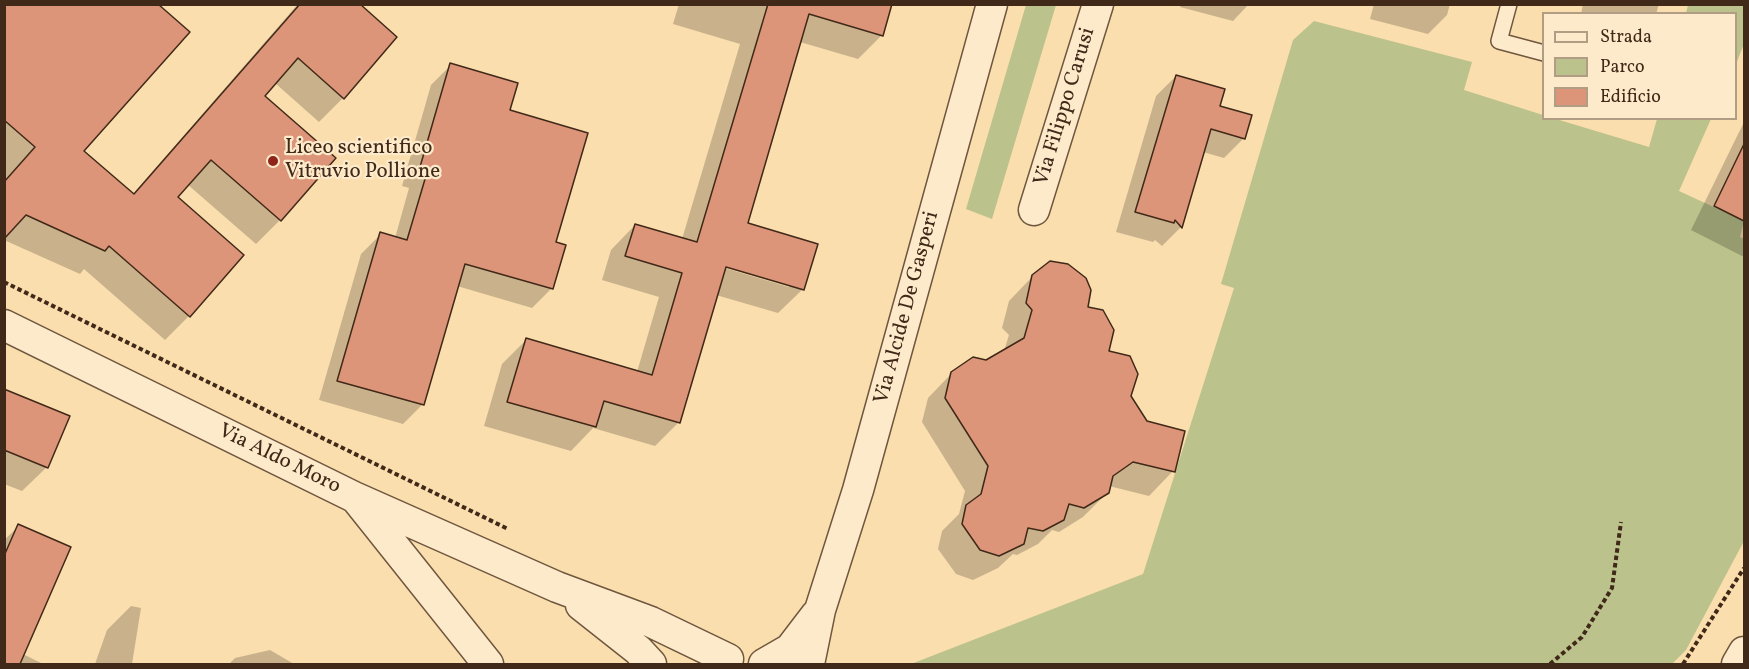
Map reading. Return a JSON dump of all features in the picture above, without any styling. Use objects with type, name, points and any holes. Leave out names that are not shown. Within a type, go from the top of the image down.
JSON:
[{"type":"street","name":"Via Alcide De Gasperi","points":[[809,664],[820,610],[858,490],[992,4]]},
{"type":"street","name":"Via Filippo Carusi","points":[[1034,210],[1098,4]]},
{"type":"street","name":"Via Aldo Moro","points":[[4,325],[354,497],[557,587],[651,622],[730,662]]},
{"type":"street","points":[[354,497],[488,664]]},
{"type":"street","name":"Via Aldo Moro","points":[[557,587],[638,650],[651,664]]},
{"type":"street","name":"Via Alcide De Gasperi","points":[[764,664],[790,649],[820,610]]},
{"type":"street","points":[[1737,664],[1744,652]]},
{"type":"lane","points":[[1509,4],[1499,41],[1542,53]]},
{"type":"path","points":[[4,282],[518,534]]},
{"type":"path","points":[[1550,664],[1582,637],[1612,588],[1621,522]]},
{"type":"path","points":[[1683,664],[1744,568]]},
{"type":"green space","points":[[1026,5],[1056,5],[992,219],[966,209]]},
{"type":"green space","points":[[1688,5],[1744,5],[1744,44],[1737,62],[1737,12],[1686,12]]},
{"type":"green space","points":[[1314,21],[1472,62],[1464,90],[1542,115],[1542,120],[1559,120],[1649,147],[1657,120],[1711,120],[1679,191],[1744,221],[1740,237],[1744,239],[1744,541],[1686,650],[1672,664],[911,664],[1143,574],[1234,288],[1221,284],[1293,40]]},
{"type":"building","name":"Liceo scientifico Vitruvio Pollione","points":[[4,4],[158,4],[190,32],[84,151],[134,194],[300,4],[360,4],[397,37],[344,99],[298,58],[265,96],[336,158],[281,221],[211,160],[178,197],[244,255],[190,317],[109,246],[105,251],[26,215],[4,239],[4,182],[35,147],[4,120]]},
{"type":"building","points":[[768,4],[892,4],[883,36],[809,14],[748,223],[818,244],[804,290],[726,267],[680,423],[604,401],[596,427],[507,402],[526,338],[652,375],[682,273],[625,256],[635,224],[697,242]]},
{"type":"building","points":[[450,63],[518,83],[510,110],[588,133],[556,242],[566,245],[553,289],[465,264],[424,405],[337,381],[380,232],[407,240],[428,169],[420,167]]},
{"type":"building","points":[[1176,75],[1225,89],[1220,106],[1252,115],[1245,139],[1211,129],[1182,228],[1175,220],[1174,223],[1135,212]]},
{"type":"building","points":[[1744,144],[1744,221],[1714,206]]},
{"type":"building","points":[[1050,261],[1068,264],[1086,278],[1091,290],[1088,307],[1103,310],[1114,330],[1109,351],[1130,356],[1138,374],[1131,396],[1147,421],[1185,431],[1175,472],[1133,462],[1113,476],[1109,493],[1084,508],[1069,504],[1064,520],[1043,531],[1028,528],[1024,544],[999,556],[980,550],[962,524],[966,505],[981,494],[988,466],[945,398],[951,372],[973,357],[986,360],[1024,338],[1032,310],[1026,303],[1032,275]]},
{"type":"building","points":[[4,389],[70,416],[48,468],[4,450]]},
{"type":"building","points":[[18,524],[71,547],[20,664],[4,664],[4,556]]},
{"type":"place","name":"Liceo scientifico Vitruvio Pollione","points":[[273,161]]}]
